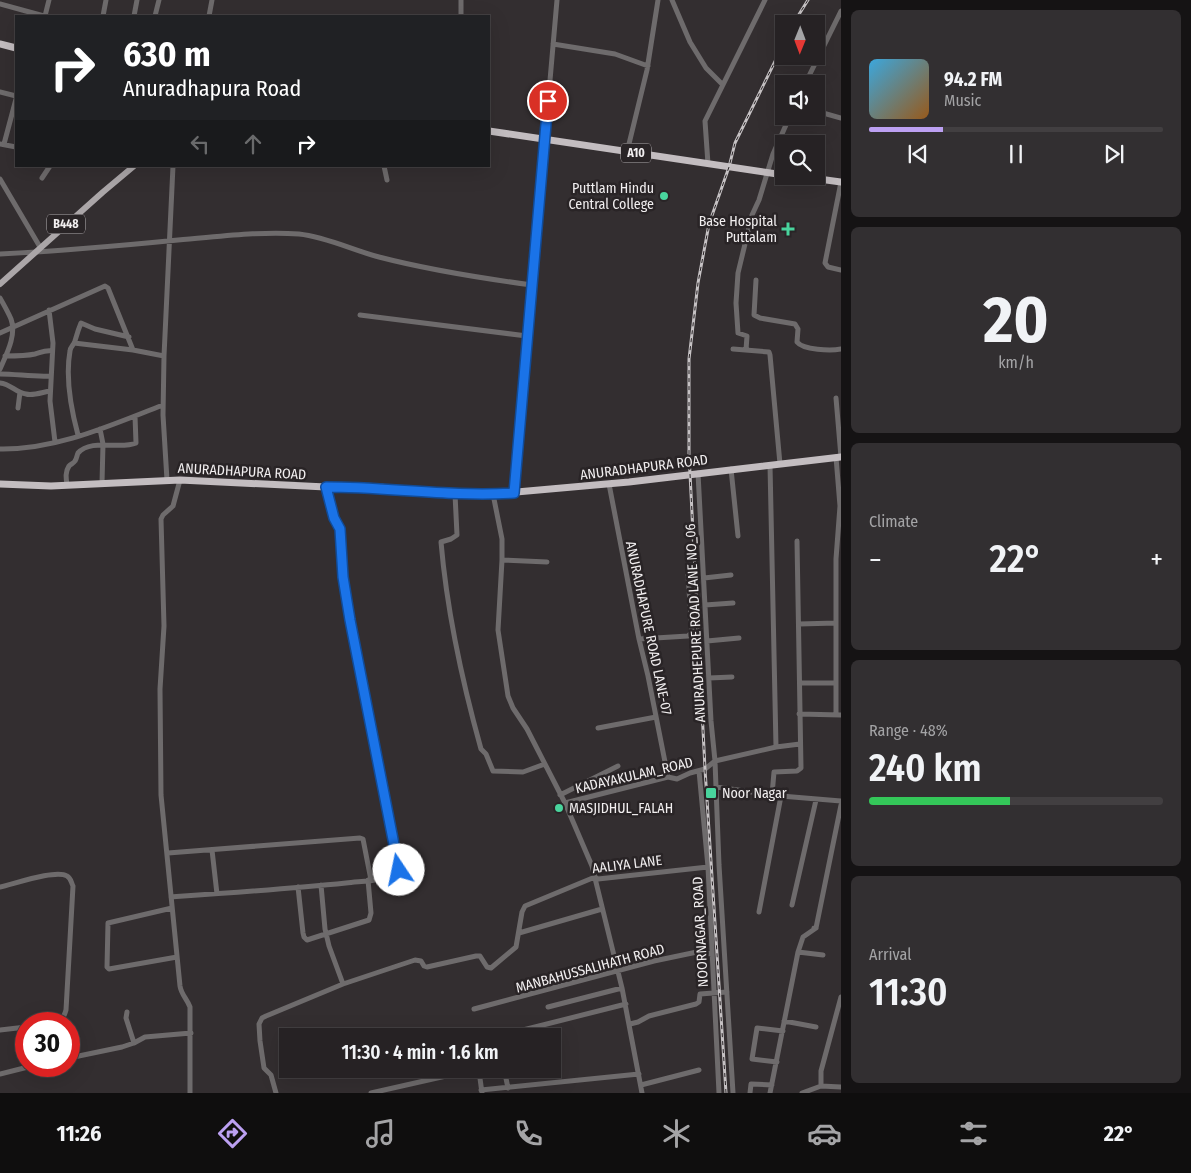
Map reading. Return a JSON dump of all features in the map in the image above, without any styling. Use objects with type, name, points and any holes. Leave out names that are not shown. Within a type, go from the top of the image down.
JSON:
[{"type":"highway","points":[[0,44],[15,48]]},
{"type":"highway","name":"A10","points":[[490,131],[775,173]]},
{"type":"highway","points":[[825,180],[841,182]]},
{"type":"highway","name":"ANURADHAPURA ROAD","points":[[0,484],[67,485],[180,480],[379,488],[455,494],[493,494],[609,484],[839,457]]},
{"type":"main road","name":"B448","points":[[0,284],[133,167]]},
{"type":"street","points":[[44,15],[49,0]]},
{"type":"street","points":[[102,15],[106,0]]},
{"type":"street","points":[[134,15],[137,0]]},
{"type":"street","points":[[155,15],[159,0]]},
{"type":"street","points":[[209,15],[212,0]]},
{"type":"street","points":[[461,0],[461,15]]},
{"type":"street","points":[[514,493],[557,0]]},
{"type":"street","points":[[627,152],[648,66],[658,0]]},
{"type":"street","points":[[672,0],[690,42],[706,68],[722,84]]},
{"type":"street","points":[[708,164],[705,122],[722,84],[766,0]]},
{"type":"street","points":[[0,4],[40,15]]},
{"type":"street","points":[[810,75],[841,11]]},
{"type":"street","points":[[553,44],[615,54],[648,66]]},
{"type":"street","points":[[0,92],[15,98]]},
{"type":"street","points":[[15,101],[2,144],[15,147]]},
{"type":"street","points":[[825,114],[841,118]]},
{"type":"street","points":[[746,350],[747,336],[738,332],[736,303],[738,273],[752,215],[759,200],[773,154],[786,125]]},
{"type":"street","points":[[42,178],[49,167]]},
{"type":"street","points":[[167,480],[163,405],[173,167]]},
{"type":"street","points":[[384,167],[387,180]]},
{"type":"street","points":[[0,180],[37,250]]},
{"type":"street","points":[[841,182],[825,263],[828,267],[841,270]]},
{"type":"street","points":[[0,254],[246,234],[298,234],[328,240],[377,257],[426,268],[532,285]]},
{"type":"street","points":[[756,280],[754,314],[760,318],[795,324],[798,329],[797,342],[802,347],[841,349]]},
{"type":"street","points":[[0,333],[105,286],[108,288],[133,350]]},
{"type":"street","points":[[0,298],[13,326],[12,335],[0,369]]},
{"type":"street","points":[[49,310],[52,338],[50,401],[55,442]]},
{"type":"street","points":[[360,316],[527,336]]},
{"type":"street","points":[[78,435],[71,408],[69,386],[70,349],[74,343],[76,332],[81,324],[129,337]]},
{"type":"street","points":[[74,343],[133,350],[164,356]]},
{"type":"street","points":[[5,356],[21,356],[37,353],[42,350],[52,351]]},
{"type":"street","points":[[733,350],[769,352],[780,464]]},
{"type":"street","points":[[0,374],[23,374],[36,378],[50,376]]},
{"type":"street","points":[[0,383],[8,384],[26,395],[50,391]]},
{"type":"street","points":[[18,408],[20,392]]},
{"type":"street","points":[[799,714],[838,714],[836,683],[836,559],[840,506],[836,398]]},
{"type":"street","points":[[0,449],[32,448],[100,430],[163,405]]},
{"type":"street","points":[[67,485],[66,472],[75,461],[78,453],[103,444],[126,445],[136,443],[135,416]]},
{"type":"street","points":[[100,430],[103,444],[102,483]]},
{"type":"street","points":[[770,465],[776,747]]},
{"type":"street","points":[[731,469],[738,536]]},
{"type":"street","name":"ANURADHEPURE ROAD LANE NO_06","points":[[698,473],[715,761],[718,865],[733,1093]]},
{"type":"street","points":[[180,480],[173,506],[162,515],[161,519],[164,626],[160,690],[162,796],[172,908],[181,991],[190,1007],[190,1093]]},
{"type":"street","name":"ANURADHAPURE ROAD LANE-07","points":[[609,484],[668,777]]},
{"type":"street","points":[[171,897],[321,886],[391,877],[398,874],[399,870],[350,620],[343,577],[340,529],[334,518],[326,487]]},
{"type":"street","points":[[455,494],[457,535],[451,540],[441,542],[443,566],[453,634],[480,749],[486,754],[492,771],[522,772],[545,764]]},
{"type":"street","points":[[493,494],[502,539],[498,630],[508,696],[545,764],[584,844],[595,878],[626,1004],[642,1093]]},
{"type":"street","points":[[772,795],[774,772],[797,772],[800,770],[798,541]]},
{"type":"street","points":[[502,560],[547,562]]},
{"type":"street","points":[[639,639],[688,636],[692,632],[688,575]]},
{"type":"street","points":[[704,578],[731,575]]},
{"type":"street","points":[[705,605],[733,603]]},
{"type":"street","points":[[800,624],[836,623]]},
{"type":"street","points":[[707,640],[739,638]]},
{"type":"street","points":[[709,678],[732,677]]},
{"type":"street","points":[[800,683],[836,683]]},
{"type":"street","points":[[598,728],[656,717]]},
{"type":"street","points":[[715,761],[776,747],[800,744]]},
{"type":"street","name":"KADAYAKULAM_ROAD","points":[[565,803],[668,777],[676,779],[707,768],[715,761]]},
{"type":"street","points":[[560,795],[618,766]]},
{"type":"street","name":"NOORNAGAR_ROAD","points":[[699,771],[708,866],[719,1093]]},
{"type":"street","points":[[716,787],[816,800],[841,801]]},
{"type":"street","points":[[760,912],[781,796]]},
{"type":"street","points":[[792,905],[816,800]]},
{"type":"street","points":[[770,1093],[798,952],[802,937],[815,928],[841,804]]},
{"type":"street","points":[[168,853],[363,839],[369,880],[371,918],[369,920],[305,939],[298,887]]},
{"type":"street","points":[[212,850],[217,894]]},
{"type":"street","name":"AALIYA LANE","points":[[520,933],[524,906],[595,878],[708,866]]},
{"type":"street","points":[[0,887],[53,874],[69,877],[73,886],[66,1012]]},
{"type":"street","points":[[321,886],[326,934],[343,984]]},
{"type":"street","points":[[172,908],[108,923],[107,967],[109,969],[135,966],[178,957]]},
{"type":"street","points":[[276,1093],[270,1075],[264,1068],[260,1041],[260,1021],[266,1016],[343,984],[415,960],[421,961],[427,967],[480,956],[487,967],[491,968],[516,947],[520,933],[602,909]]},
{"type":"street","name":"MANBAHUSSALIHATH ROAD","points":[[474,1010],[654,961],[697,952],[712,954]]},
{"type":"street","points":[[798,952],[823,955]]},
{"type":"street","points":[[548,1007],[622,988]]},
{"type":"street","points":[[630,1024],[649,1016],[696,1004],[700,1002],[700,994],[727,992]]},
{"type":"street","points":[[822,1086],[820,1071],[841,999]]},
{"type":"street","points":[[531,1028],[626,1004]]},
{"type":"street","points":[[127,1012],[126,1018],[134,1043]]},
{"type":"street","points":[[784,1021],[816,1027]]},
{"type":"street","points":[[833,1023],[841,1024]]},
{"type":"street","points":[[0,1030],[15,1028]]},
{"type":"street","points":[[777,1062],[752,1059],[756,1028],[782,1032]]},
{"type":"street","points":[[80,1055],[134,1043],[144,1037],[191,1033]]},
{"type":"street","points":[[371,1093],[478,1069],[481,1092],[639,1074]]},
{"type":"street","points":[[0,1074],[15,1070]]},
{"type":"street","points":[[641,1085],[699,1070]]},
{"type":"street","points":[[506,1078],[508,1088]]},
{"type":"street","points":[[750,1093],[751,1084],[772,1085]]},
{"type":"street","points":[[802,1093],[822,1086],[841,1087]]},
{"type":"railway","points":[[799,15],[808,0]]},
{"type":"railway","points":[[726,1093],[705,769],[689,454],[689,359],[698,283],[709,224],[729,167],[735,143],[775,61]]},
{"type":"place","name":"Puttlam Hindu Central College","points":[[664,196]]},
{"type":"place","name":"Base Hospital Puttalam","points":[[788,229]]},
{"type":"place","name":"Noor Nagar","points":[[711,793]]},
{"type":"place","name":"MASJIDHUL_FALAH","points":[[559,808]]},
{"type":"route","points":[[399,870],[350,620],[343,577],[340,529],[334,518],[326,487],[379,488],[455,494],[514,493],[548,101]]}]
